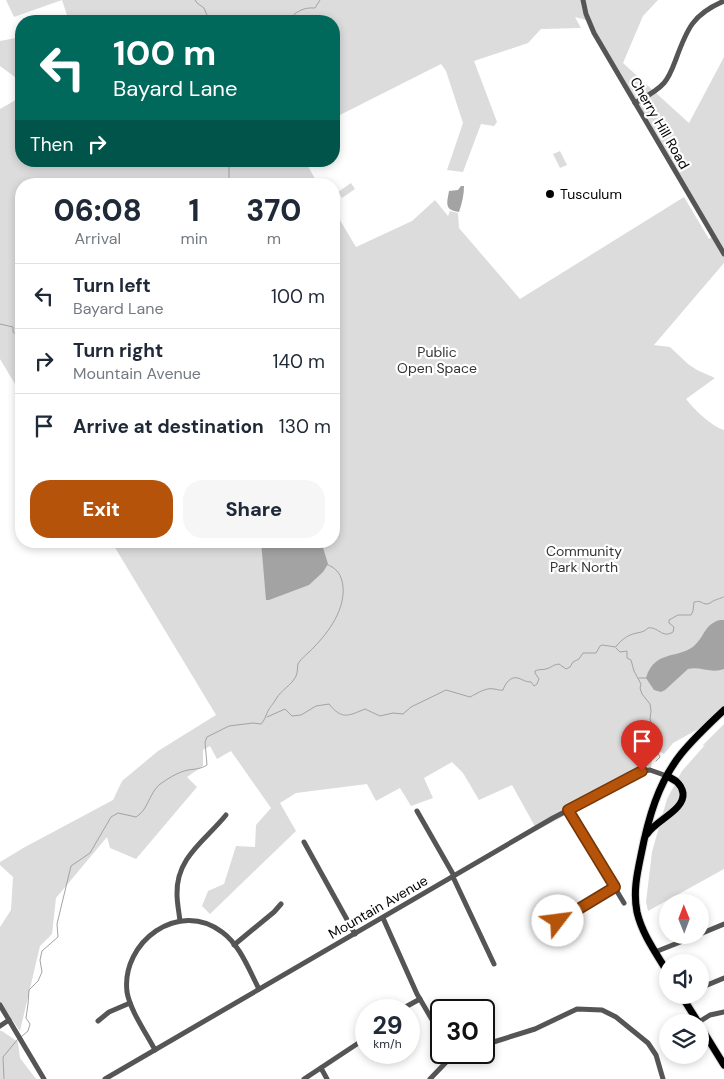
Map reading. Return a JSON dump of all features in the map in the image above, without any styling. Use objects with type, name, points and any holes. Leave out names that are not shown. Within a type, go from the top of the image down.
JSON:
[{"type":"highway","points":[[659,958],[640,921],[635,892],[643,844],[652,809],[667,776],[681,754],[724,710]]},
{"type":"highway","points":[[643,844],[654,825],[677,808],[682,801],[683,792],[681,788],[676,780],[667,776]]},
{"type":"highway","points":[[709,1041],[724,1065]]},
{"type":"street","name":"Cherry Hill Road","points":[[583,0],[589,23],[594,33],[724,254]]},
{"type":"street","points":[[635,103],[659,88],[668,77],[685,36],[694,22],[706,10],[724,1]]},
{"type":"street","name":"Mountain Avenue","points":[[105,1079],[453,877],[484,857],[568,810],[642,771],[650,770],[667,776]]},
{"type":"street","points":[[568,810],[624,903]]},
{"type":"street","points":[[417,812],[453,874],[494,964]]},
{"type":"street","points":[[180,921],[176,892],[181,871],[193,849],[226,815]]},
{"type":"street","points":[[304,842],[355,934]]},
{"type":"street","points":[[558,918],[567,916],[615,887]]},
{"type":"street","points":[[234,945],[281,904]]},
{"type":"street","points":[[383,918],[420,999],[430,1016]]},
{"type":"street","points":[[156,1050],[130,1003],[127,990],[127,975],[135,953],[152,933],[180,921],[196,921],[210,925],[222,932],[234,945],[259,989]]},
{"type":"street","points":[[709,930],[724,924]]},
{"type":"street","points":[[655,952],[675,944]]},
{"type":"street","points":[[709,984],[724,978]]},
{"type":"street","points":[[98,1021],[109,1012],[130,1003]]},
{"type":"street","points":[[0,1005],[44,1079]]},
{"type":"street","points":[[495,1042],[536,1029],[576,1009],[602,1010],[616,1017],[648,1043],[659,1061],[663,1079]]},
{"type":"street","points":[[709,1016],[724,1012]]},
{"type":"street","points":[[0,1026],[9,1020]]},
{"type":"street","points":[[304,1079],[355,1045]]},
{"type":"street","points":[[430,1079],[443,1064]]},
{"type":"street","points":[[321,1068],[327,1079]]},
{"type":"green space","points":[[6,0],[62,0],[15,15],[14,17]]},
{"type":"green space","points":[[62,0],[658,0],[643,16],[623,63],[689,123],[724,57],[724,263],[654,345],[670,347],[688,364],[715,378],[686,399],[708,421],[724,430],[724,707],[702,727],[673,743],[664,754],[659,751],[652,755],[651,771],[537,830],[512,785],[479,800],[463,773],[452,762],[424,778],[433,798],[411,806],[400,788],[376,801],[367,784],[296,793],[280,803],[296,831],[210,914],[202,906],[208,891],[224,884],[236,846],[255,847],[256,825],[271,808],[231,751],[217,759],[210,746],[203,750],[203,766],[187,777],[197,787],[136,859],[110,848],[107,837],[56,898],[52,934],[40,946],[20,1031],[0,1002],[0,927],[11,910],[13,877],[0,865],[0,862],[113,800],[122,781],[158,751],[216,715],[115,548],[340,548],[340,220],[356,247],[412,221],[435,200],[448,216],[450,211],[458,213],[459,228],[520,299],[684,197],[709,239],[714,235],[589,21],[575,17],[581,28],[541,29],[528,43],[474,61],[497,122],[494,126],[481,124],[463,172],[447,170],[463,123],[446,71],[441,64],[340,115],[340,15],[67,15]]},
{"type":"green space","points":[[15,38],[15,77],[0,66],[0,41]]},
{"type":"green space","points":[[15,100],[15,167],[308,167],[315,178],[15,178],[15,384],[0,359],[0,109]]},
{"type":"green space","points":[[560,151],[567,165],[560,168],[553,154]]},
{"type":"green space","points":[[351,183],[355,189],[342,198],[340,191]]},
{"type":"green space","points":[[724,724],[724,869],[679,894],[659,894],[659,905],[648,911],[646,902],[652,852],[667,799],[682,771],[705,745],[702,746]]},
{"type":"green space","points":[[0,1031],[18,1042],[20,1058],[36,1079],[0,1079]]},
{"type":"shaded area","points":[[461,186],[464,186],[464,189],[459,212],[451,210],[447,202],[449,191],[458,190]]},
{"type":"shaded area","points":[[262,548],[323,548],[328,564],[323,572],[309,585],[266,600]]},
{"type":"shaded area","points":[[724,620],[724,669],[715,671],[697,668],[688,669],[665,690],[661,692],[654,690],[646,678],[656,662],[662,658],[690,649],[699,641],[711,624]]},
{"type":"waterway","points":[[195,0],[204,8],[207,15]]},
{"type":"waterway","points":[[293,15],[307,8],[315,8],[320,0]]},
{"type":"waterway","points":[[229,167],[229,178]]},
{"type":"waterway","points":[[0,324],[13,327],[15,334]]},
{"type":"waterway","points":[[21,1037],[28,1031],[30,1024],[26,1018],[29,990],[38,981],[42,972],[40,960],[42,951],[58,937],[57,924],[71,866],[90,853],[111,817],[118,813],[136,817],[143,810],[159,785],[180,772],[207,765],[205,742],[207,737],[229,726],[262,723],[278,696],[294,679],[299,662],[325,634],[339,612],[343,595],[341,579],[338,572],[326,564]]},
{"type":"waterway","points":[[267,717],[285,709],[292,716],[301,715],[316,706],[329,704],[338,713],[346,715],[365,709],[380,716],[393,713],[403,714],[411,707],[446,690],[470,697],[488,689],[503,690],[508,681],[513,678],[531,682],[534,686],[539,679],[535,673],[536,670],[546,669],[559,664],[566,669],[579,659],[583,653],[596,653],[602,645],[616,647],[628,636],[643,632],[648,628],[669,634],[673,632],[674,627],[669,623],[669,620],[678,615],[691,615],[694,602],[699,601],[708,604],[724,597]]},
{"type":"waterway","points":[[616,648],[620,652],[627,651],[627,658],[631,660],[641,684],[642,694],[650,704],[651,732],[655,735],[655,742]]},
{"type":"waterway","points":[[639,678],[647,678]]},
{"type":"waterway","points":[[656,750],[660,757],[656,761]]},
{"type":"waterway","points":[[4,1079],[3,1057],[18,1039]]},
{"type":"place","name":"Tusculum","points":[[550,194]]},
{"type":"route","points":[[558,921],[558,918],[567,916],[615,887],[568,810],[642,771]]},
{"type":"park label","name":"Public Open Space","points":[[437,360]]},
{"type":"park label","name":"Community Park North","points":[[584,560]]}]
